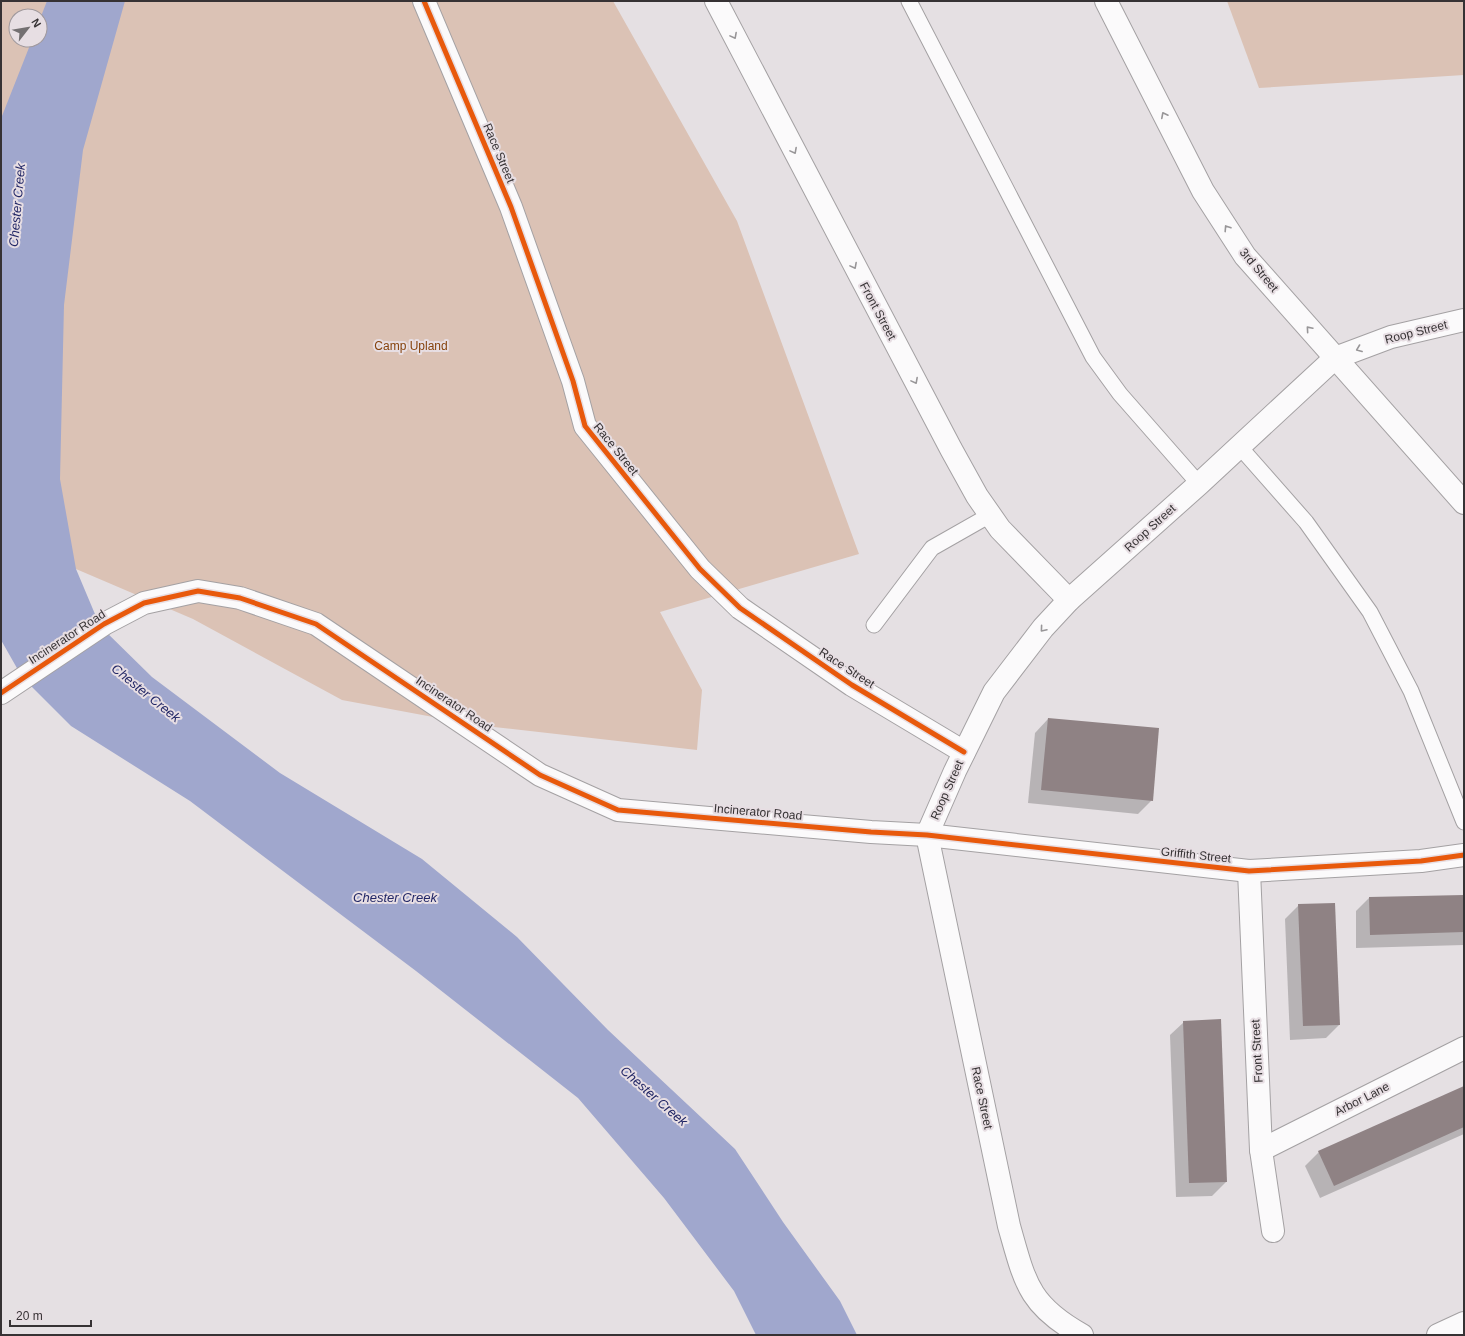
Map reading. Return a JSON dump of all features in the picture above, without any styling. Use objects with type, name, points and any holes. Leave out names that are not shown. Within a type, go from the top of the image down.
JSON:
[{"type":"street","name":"Race Street","points":[[424,1],[511,207],[573,381],[584,426],[700,570],[740,608],[852,685],[964,752]]},
{"type":"street","name":"Front Street","points":[[716,1],[951,449],[990,515],[1000,529],[1069,600]]},
{"type":"street","name":"3rd Street","points":[[1106,1],[1203,190],[1245,256],[1464,503]]},
{"type":"street","name":"Roop Street","points":[[927,835],[964,752],[994,692],[1043,628],[1069,600],[1199,484],[1335,358],[1390,337],[1464,320]]},
{"type":"street","name":"Incinerator Road","points":[[8,688],[104,624],[144,603],[198,591],[240,598],[316,624],[540,775],[618,810],[871,832],[927,835]]},
{"type":"street","name":"Race Street","points":[[927,835],[1009,1226],[1025,1281],[1038,1302],[1061,1324],[1082,1335]]},
{"type":"street","name":"Griffith Street","points":[[927,835],[1249,871],[1421,860],[1464,855]]},
{"type":"street","name":"Front Street","points":[[1249,871],[1261,1150],[1274,1231]]},
{"type":"street","name":"Arbor Lane","points":[[1261,1150],[1464,1048]]},
{"type":"lane","points":[[909,1],[1093,357],[1120,394],[1199,484]]},
{"type":"lane","points":[[1239,446],[1306,522],[1370,612],[1411,692],[1464,822]]},
{"type":"lane","points":[[874,625],[932,548],[990,515]]},
{"type":"green space","name":"Camp Upland","points":[[1,1],[613,1],[737,221],[859,554],[660,612],[702,690],[697,750],[476,725],[342,700],[193,619],[76,569],[1,558]]},
{"type":"green space","points":[[1227,1],[1464,1],[1464,75],[1259,88]]},
{"type":"water","name":"Chester Creek","points":[[47,1],[125,1],[83,150],[64,305],[60,479],[76,569],[100,626],[152,677],[280,773],[422,859],[517,937],[608,1030],[735,1149],[783,1222],[840,1301],[857,1335],[756,1335],[734,1291],[664,1198],[578,1098],[416,971],[190,801],[71,726],[22,677],[1,640],[2,116],[29,48],[48,48],[48,8],[44,8]]},
{"type":"building","points":[[1048,718],[1159,728],[1153,801],[1041,790]]},
{"type":"building","points":[[1464,895],[1464,932],[1370,935],[1369,897]]},
{"type":"building","points":[[1335,903],[1340,1025],[1303,1026],[1298,904]]},
{"type":"building","points":[[1221,1019],[1227,1182],[1189,1183],[1183,1021]]},
{"type":"building","points":[[1464,1086],[1464,1127],[1334,1186],[1318,1151]]},
{"type":"cycle path","points":[[424,1],[511,207],[573,381],[585,426],[700,569],[740,608],[852,685],[964,752]]},
{"type":"cycle path","points":[[1,693],[104,624],[144,603],[198,591],[240,598],[316,624],[540,775],[618,810],[871,832],[927,835],[1249,871],[1421,861],[1464,855]]}]
